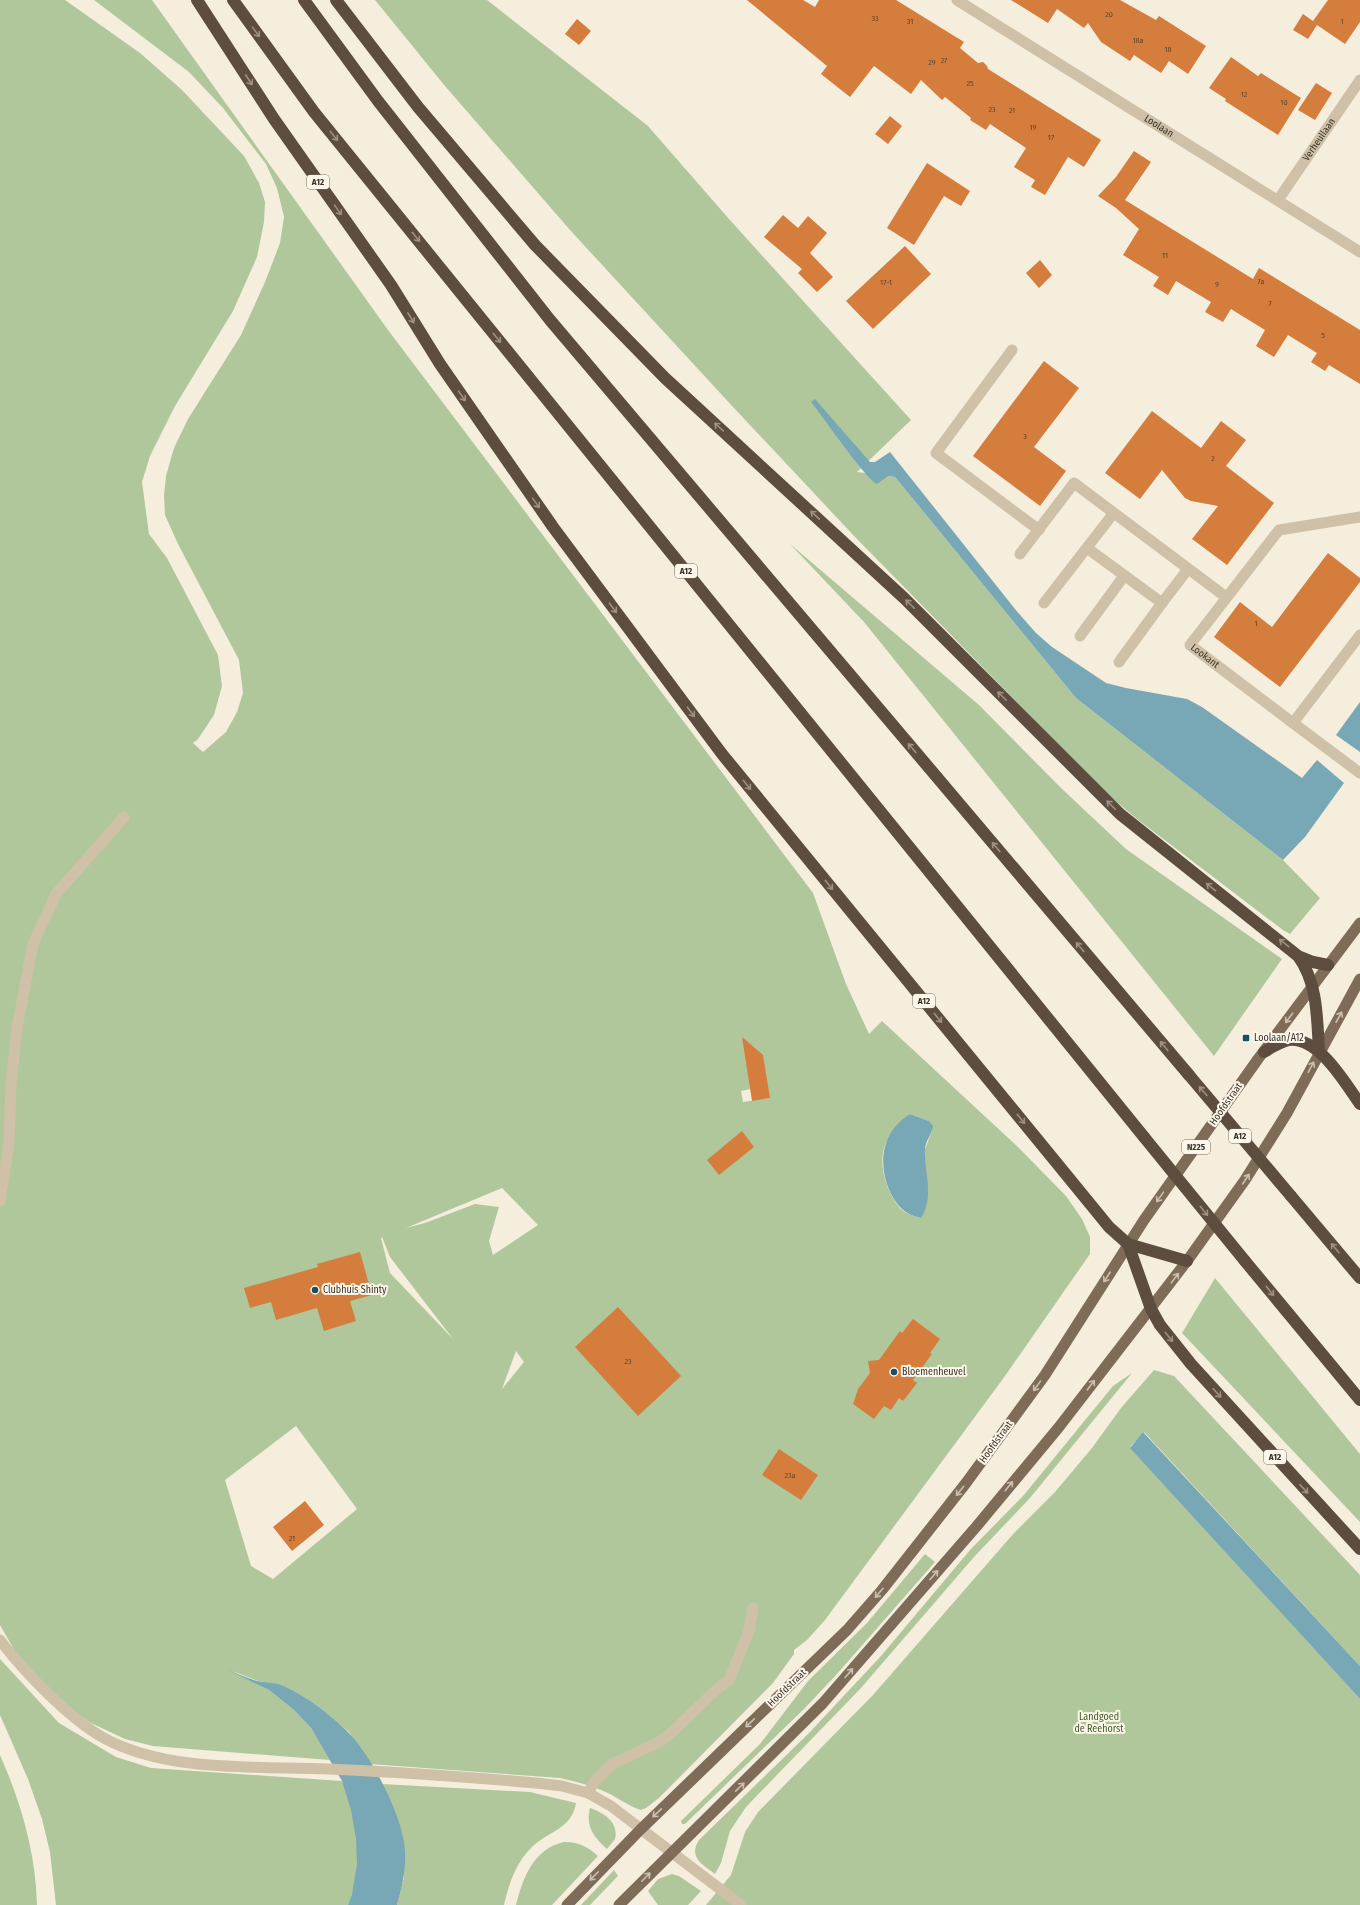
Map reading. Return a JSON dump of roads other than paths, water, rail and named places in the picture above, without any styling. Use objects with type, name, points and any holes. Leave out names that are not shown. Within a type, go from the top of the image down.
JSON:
[{"type":"highway","name":"A12","points":[[197,0],[274,119],[391,286],[440,364],[553,527],[722,754],[1109,1227],[1128,1244]]},
{"type":"highway","name":"A12","points":[[234,0],[319,118],[1144,1137],[1360,1400]]},
{"type":"highway","name":"A12","points":[[304,0],[378,101],[550,320],[1360,1278]]},
{"type":"highway","points":[[336,0],[418,107],[535,245],[665,378],[904,598],[1120,814],[1298,956],[1313,962],[1328,965]]},
{"type":"highway","points":[[1298,956],[1305,968],[1312,986],[1319,1051]]},
{"type":"highway","points":[[1264,1052],[1278,1043],[1290,1040],[1300,1041],[1311,1045],[1319,1051],[1360,1104]]},
{"type":"highway","points":[[1128,1244],[1187,1261]]},
{"type":"highway","points":[[1128,1244],[1151,1309]]},
{"type":"highway","name":"A12","points":[[1151,1309],[1160,1325],[1191,1364],[1360,1549]]},
{"type":"main road","name":"Hoofdstraat","points":[[567,1905],[641,1829],[847,1630],[882,1590],[966,1483],[1045,1375],[1128,1244],[1264,1052],[1360,923]]},
{"type":"main road","points":[[619,1905],[823,1703],[976,1527],[1059,1427],[1151,1309],[1246,1180],[1287,1113],[1319,1051],[1360,979]]},
{"type":"street","name":"Loolaan","points":[[957,0],[1360,252]]},
{"type":"street","name":"Verheullaan","points":[[1278,200],[1360,80]]},
{"type":"street","points":[[1012,350],[936,453],[1039,530]]},
{"type":"street","points":[[1020,554],[1074,483],[1113,514],[1226,597]]},
{"type":"street","points":[[1044,603],[1113,514]]},
{"type":"street","name":"Lookant","points":[[1293,723],[1190,645],[1279,530],[1360,517]]},
{"type":"street","points":[[1087,548],[1162,603]]},
{"type":"street","points":[[1118,662],[1188,569]]},
{"type":"street","points":[[1080,636],[1124,576]]},
{"type":"street","points":[[1360,635],[1293,723],[1360,773]]},
{"type":"street","points":[[0,1201],[9,1144],[11,1084],[17,1028],[33,944],[56,894],[124,818]]},
{"type":"street","points":[[588,1793],[594,1782],[612,1764],[655,1744],[668,1736],[729,1680],[749,1631],[753,1608]]},
{"type":"street","points":[[0,1640],[44,1690],[77,1719],[102,1737],[144,1754],[192,1764],[381,1772],[562,1786],[588,1793],[611,1806],[741,1905]]},
{"type":"water","points":[[815,399],[870,462],[875,462],[890,452],[1015,609],[1036,633],[1052,647],[1106,683],[1187,699],[1202,707],[1302,778],[1317,760],[1344,783],[1305,837],[1283,860],[1076,698],[895,477],[888,476],[877,484],[864,472],[811,402]]},
{"type":"water","points":[[1360,702],[1360,752],[1336,735]]},
{"type":"water","points":[[910,1114],[929,1121],[933,1126],[925,1147],[928,1193],[925,1210],[921,1218],[910,1215],[899,1206],[890,1192],[884,1170],[883,1159],[888,1139],[893,1129]]},
{"type":"water","points":[[1143,1432],[1360,1666],[1360,1699],[1130,1448]]},
{"type":"water","points":[[228,1670],[257,1681],[281,1685],[298,1694],[333,1719],[357,1742],[385,1788],[393,1805],[403,1837],[405,1865],[397,1905],[348,1905],[352,1894],[357,1864],[356,1839],[351,1810],[342,1781],[311,1728],[294,1710],[269,1690]]},
{"type":"place","name":"Loolaan/A12","points":[[1246,1038]]},
{"type":"place","name":"Clubhuis Shinty","points":[[315,1290]]},
{"type":"place","name":"Bloemenheuvel","points":[[894,1372]]},
{"type":"park label","name":"Landgoed de Reehorst","points":[[1099,1722]]}]
